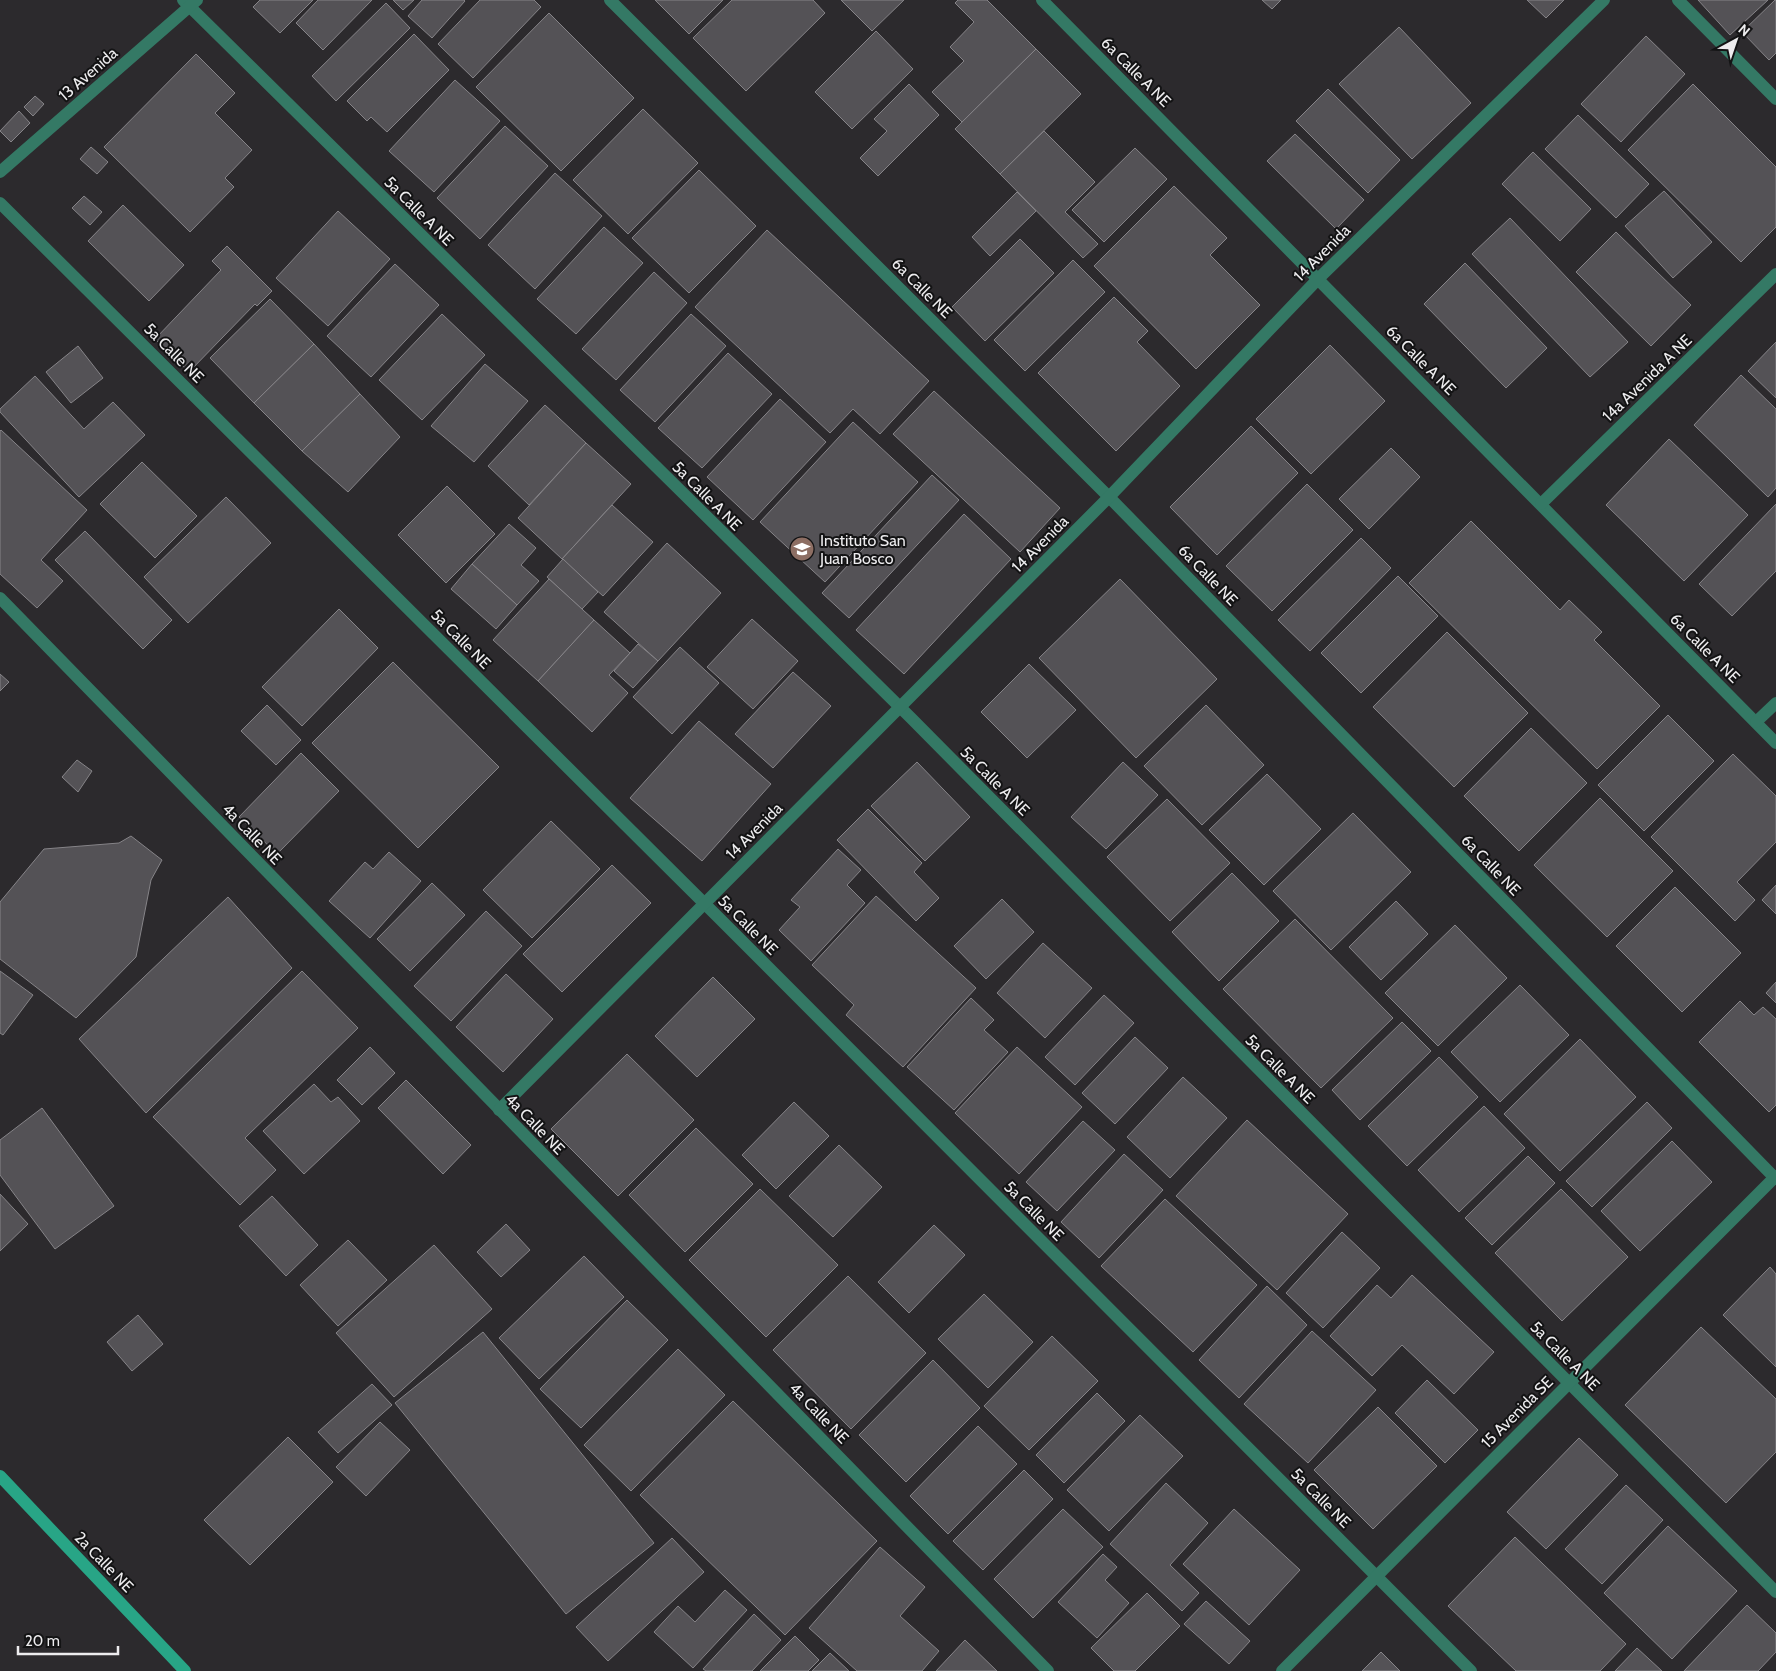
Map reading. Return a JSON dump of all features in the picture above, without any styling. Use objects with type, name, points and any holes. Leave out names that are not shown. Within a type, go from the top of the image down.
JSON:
[{"type":"main road","name":"2a Calle NE","points":[[0,1476],[185,1671]]},
{"type":"street","name":"6a Calle NE","points":[[610,0],[1109,497],[1776,1177]]},
{"type":"street","name":"6a Calle A NE","points":[[1042,0],[1776,743]]},
{"type":"street","name":"14 Avenida","points":[[499,1110],[1109,497],[1318,279],[1604,0]]},
{"type":"street","points":[[1678,0],[1776,99]]},
{"type":"street","name":"13 Avenida","points":[[0,172],[190,2]]},
{"type":"street","name":"5a Calle A NE","points":[[190,2],[899,708],[1776,1592]]},
{"type":"street","name":"5a Calle NE","points":[[0,203],[1471,1671]]},
{"type":"street","name":"14a Avenida A NE","points":[[1540,504],[1776,274]]},
{"type":"street","name":"4a Calle NE","points":[[0,598],[1048,1671]]},
{"type":"street","points":[[1756,722],[1776,702]]},
{"type":"street","name":"15 Avenida SE","points":[[1282,1671],[1776,1177]]},
{"type":"building","points":[[260,0],[313,0],[280,33],[253,7]]},
{"type":"building","points":[[318,0],[372,0],[323,50],[296,23]]},
{"type":"building","points":[[393,0],[414,0],[403,10]]},
{"type":"building","points":[[422,0],[465,1],[432,38],[408,16]]},
{"type":"building","points":[[480,0],[534,0],[541,7],[473,78],[438,44]]},
{"type":"building","points":[[655,0],[723,0],[689,34]]},
{"type":"building","points":[[732,0],[813,0],[825,13],[746,91],[693,38]]},
{"type":"building","points":[[841,0],[904,0],[872,31]]},
{"type":"building","points":[[958,0],[987,0],[1036,49],[962,122],[932,92],[964,61],[950,47],[974,22],[955,3]]},
{"type":"building","points":[[1262,0],[1281,0],[1272,9]]},
{"type":"building","points":[[1527,0],[1564,0],[1546,18]]},
{"type":"building","points":[[1698,0],[1768,0],[1730,35]]},
{"type":"building","points":[[1775,0],[1776,53],[1769,60],[1742,32]]},
{"type":"building","points":[[386,3],[410,28],[336,101],[312,76]]},
{"type":"building","points":[[549,13],[634,98],[561,171],[476,87]]},
{"type":"building","points":[[1399,27],[1471,103],[1412,159],[1339,84]]},
{"type":"building","points":[[876,31],[913,69],[852,129],[815,92]]},
{"type":"building","points":[[414,34],[449,70],[387,132],[371,117],[367,121],[347,101]]},
{"type":"building","points":[[1646,36],[1685,74],[1621,142],[1581,104]]},
{"type":"building","points":[[1036,49],[1081,94],[1000,174],[955,129]]},
{"type":"building","points":[[196,54],[235,93],[215,113],[252,150],[225,178],[234,187],[190,232],[104,147]]},
{"type":"building","points":[[455,80],[500,121],[434,192],[389,151]]},
{"type":"building","points":[[909,84],[939,115],[878,176],[860,158],[887,131],[874,119]]},
{"type":"building","points":[[1693,84],[1776,167],[1776,227],[1741,262],[1628,150]]},
{"type":"building","points":[[1328,89],[1400,160],[1368,193],[1296,121]]},
{"type":"building","points":[[35,96],[44,104],[33,116],[24,107]]},
{"type":"building","points":[[643,109],[698,163],[628,234],[573,180]]},
{"type":"building","points":[[19,111],[30,123],[11,142],[0,131]]},
{"type":"building","points":[[1578,115],[1649,184],[1616,218],[1545,149]]},
{"type":"building","points":[[505,126],[548,166],[480,239],[437,198]]},
{"type":"building","points":[[1044,131],[1095,182],[1065,212],[1098,244],[1083,258],[1000,174]]},
{"type":"building","points":[[1295,134],[1364,200],[1336,229],[1267,161]]},
{"type":"building","points":[[91,147],[108,162],[97,174],[80,159]]},
{"type":"building","points":[[1135,148],[1167,179],[1104,242],[1072,210]]},
{"type":"building","points":[[1533,152],[1591,209],[1560,241],[1502,184]]},
{"type":"building","points":[[699,170],[756,226],[689,293],[632,238]]},
{"type":"building","points":[[555,173],[602,216],[535,289],[488,245]]},
{"type":"building","points":[[1174,186],[1227,238],[1210,255],[1260,305],[1196,369],[1094,266]]},
{"type":"building","points":[[1664,191],[1712,242],[1673,278],[1625,226]]},
{"type":"building","points":[[1017,192],[1036,211],[990,256],[972,237]]},
{"type":"building","points":[[84,196],[102,212],[90,225],[72,208]]},
{"type":"building","points":[[123,205],[184,265],[149,301],[88,241]]},
{"type":"building","points":[[338,211],[390,259],[328,326],[276,278]]},
{"type":"building","points":[[1510,218],[1628,342],[1590,377],[1472,254]]},
{"type":"building","points":[[604,227],[643,263],[576,334],[537,299]]},
{"type":"building","points":[[767,230],[929,381],[880,434],[853,409],[830,433],[695,307]]},
{"type":"building","points":[[1616,232],[1691,305],[1651,346],[1576,272]]},
{"type":"building","points":[[1020,239],[1054,273],[985,341],[952,307]]},
{"type":"building","points":[[227,246],[272,291],[257,306],[255,304],[189,372],[155,339],[221,270],[212,261]]},
{"type":"building","points":[[1073,260],[1105,292],[1025,371],[994,340]]},
{"type":"building","points":[[1465,263],[1547,348],[1506,388],[1424,304]]},
{"type":"building","points":[[395,264],[439,305],[371,377],[327,336]]},
{"type":"building","points":[[654,272],[687,303],[616,380],[582,349]]},
{"type":"building","points":[[1114,297],[1148,331],[1137,342],[1180,386],[1116,451],[1038,373]]},
{"type":"building","points":[[270,299],[314,344],[254,403],[210,358]]},
{"type":"building","points":[[442,314],[485,355],[422,420],[379,380]]},
{"type":"building","points":[[691,314],[726,346],[655,422],[620,390]]},
{"type":"building","points":[[1776,342],[1776,398],[1748,371]]},
{"type":"building","points":[[314,344],[360,394],[302,451],[254,403]]},
{"type":"building","points":[[1330,345],[1385,401],[1311,474],[1256,419]]},
{"type":"building","points":[[78,346],[103,378],[71,403],[46,372]]},
{"type":"building","points":[[728,353],[772,394],[702,468],[658,428]]},
{"type":"building","points":[[485,364],[528,401],[474,462],[431,426]]},
{"type":"building","points":[[1741,375],[1776,409],[1776,488],[1768,497],[1694,425]]},
{"type":"building","points":[[35,376],[84,429],[113,402],[145,435],[79,497],[0,412],[0,409]]},
{"type":"building","points":[[934,391],[1060,508],[1020,552],[893,434]]},
{"type":"building","points":[[360,394],[400,437],[348,492],[302,451]]},
{"type":"building","points":[[780,399],[826,442],[753,520],[707,477]]},
{"type":"building","points":[[545,405],[586,443],[529,505],[488,466]]},
{"type":"building","points":[[853,422],[918,482],[825,582],[760,522]]},
{"type":"building","points":[[1251,426],[1298,473],[1217,555],[1170,507]]},
{"type":"building","points":[[1,430],[87,510],[41,560],[63,581],[37,608],[0,574]]},
{"type":"building","points":[[1669,439],[1748,515],[1684,581],[1606,505]]},
{"type":"building","points":[[586,443],[631,484],[562,559],[518,518]]},
{"type":"building","points":[[1391,448],[1420,477],[1369,529],[1339,499]]},
{"type":"building","points":[[142,462],[197,516],[155,558],[100,504]]},
{"type":"building","points":[[932,475],[959,500],[849,618],[822,593]]},
{"type":"building","points":[[1307,484],[1353,530],[1272,611],[1226,566]]},
{"type":"building","points":[[447,486],[495,534],[446,583],[398,535]]},
{"type":"building","points":[[226,497],[271,543],[188,623],[144,577]]},
{"type":"building","points":[[1776,504],[1776,571],[1732,616],[1699,584]]},
{"type":"building","points":[[612,505],[653,542],[603,596],[562,559]]},
{"type":"building","points":[[964,514],[1011,559],[904,674],[856,630]]},
{"type":"building","points":[[1471,521],[1560,610],[1569,600],[1602,632],[1594,640],[1660,706],[1597,769],[1409,583]]},
{"type":"building","points":[[509,524],[536,548],[521,565],[539,581],[517,605],[472,564]]},
{"type":"building","points":[[85,531],[172,620],[143,649],[55,560]]},
{"type":"building","points":[[1361,538],[1391,568],[1310,651],[1278,620]]},
{"type":"building","points":[[667,543],[721,593],[658,661],[604,612]]},
{"type":"building","points":[[563,559],[598,592],[582,609],[547,577]]},
{"type":"building","points":[[472,564],[517,605],[496,629],[451,589]]},
{"type":"building","points":[[1398,576],[1438,616],[1361,693],[1321,653]]},
{"type":"building","points":[[549,579],[594,620],[538,681],[493,640]]},
{"type":"building","points":[[1120,579],[1217,679],[1136,758],[1039,658]]},
{"type":"building","points":[[339,609],[378,648],[302,726],[262,687]]},
{"type":"building","points":[[752,619],[798,661],[753,709],[707,667]]},
{"type":"building","points":[[594,620],[630,653],[609,675],[628,693],[592,732],[538,681]]},
{"type":"building","points":[[1447,632],[1528,713],[1454,787],[1373,707]]},
{"type":"building","points":[[638,644],[658,661],[633,688],[614,671]]},
{"type":"building","points":[[680,647],[719,683],[672,734],[633,697]]},
{"type":"building","points":[[393,662],[499,767],[418,848],[312,743]]},
{"type":"building","points":[[1029,664],[1076,710],[1027,758],[981,712]]},
{"type":"building","points":[[793,672],[831,706],[773,768],[735,734]]},
{"type":"building","points":[[0,674],[9,682],[0,691]]},
{"type":"building","points":[[267,705],[301,740],[276,765],[241,731]]},
{"type":"building","points":[[1206,705],[1264,765],[1202,825],[1144,766]]},
{"type":"building","points":[[1668,715],[1714,761],[1644,831],[1598,785]]},
{"type":"building","points":[[699,721],[771,784],[702,861],[630,798]]},
{"type":"building","points":[[1531,728],[1587,783],[1519,851],[1464,796]]},
{"type":"building","points":[[301,753],[339,791],[277,854],[239,817]]},
{"type":"building","points":[[1733,754],[1776,796],[1776,842],[1737,882],[1755,900],[1735,921],[1651,837]]},
{"type":"building","points":[[77,760],[92,771],[78,792],[62,777]]},
{"type":"building","points":[[917,762],[970,817],[925,861],[871,806]]},
{"type":"building","points":[[1123,762],[1158,795],[1106,849],[1071,817]]},
{"type":"building","points":[[1267,774],[1321,829],[1264,885],[1209,830]]},
{"type":"building","points":[[1600,798],[1673,871],[1607,937],[1534,865]]},
{"type":"building","points":[[1167,799],[1230,863],[1170,921],[1107,857]]},
{"type":"building","points":[[868,809],[922,863],[914,872],[939,898],[916,921],[837,840]]},
{"type":"building","points":[[1353,813],[1411,872],[1331,950],[1273,891]]},
{"type":"building","points":[[551,821],[600,869],[532,938],[483,890]]},
{"type":"building","points":[[131,836],[162,860],[151,880],[136,957],[76,1018],[0,959],[0,902],[44,849],[119,843]]},
{"type":"building","points":[[838,849],[861,870],[847,885],[865,903],[811,961],[779,930],[800,907],[791,900]]},
{"type":"building","points":[[389,852],[421,881],[370,938],[329,901],[365,862],[373,869]]},
{"type":"building","points":[[612,865],[651,903],[562,992],[523,954]]},
{"type":"building","points":[[1232,873],[1279,921],[1219,981],[1172,932]]},
{"type":"building","points":[[432,883],[465,915],[410,971],[377,939]]},
{"type":"building","points":[[1776,885],[1776,914],[1762,900]]},
{"type":"building","points":[[1675,887],[1741,953],[1682,1012],[1616,946]]},
{"type":"building","points":[[876,896],[976,988],[903,1067],[846,1015],[854,1005],[812,965]]},
{"type":"building","points":[[228,897],[292,968],[146,1113],[79,1039]]},
{"type":"building","points":[[1002,899],[1034,932],[986,979],[954,946]]},
{"type":"building","points":[[1396,901],[1428,934],[1381,980],[1349,947]]},
{"type":"building","points":[[486,911],[522,946],[451,1021],[414,986]]},
{"type":"building","points":[[1295,919],[1393,1018],[1321,1088],[1223,989]]},
{"type":"building","points":[[1455,925],[1507,978],[1438,1046],[1385,993]]},
{"type":"building","points":[[1043,943],[1092,988],[1045,1038],[997,993]]},
{"type":"building","points":[[0,971],[33,995],[3,1035],[0,1033]]},
{"type":"building","points":[[302,971],[358,1028],[245,1138],[276,1170],[240,1205],[153,1117]]},
{"type":"building","points":[[506,974],[553,1019],[503,1072],[456,1027]]},
{"type":"building","points":[[713,977],[755,1019],[697,1077],[655,1036]]},
{"type":"building","points":[[1776,982],[1776,1003],[1766,993]]},
{"type":"building","points":[[1520,985],[1569,1035],[1500,1102],[1451,1052]]},
{"type":"building","points":[[1104,995],[1134,1023],[1075,1085],[1045,1057]]},
{"type":"building","points":[[971,998],[994,1020],[984,1030],[1008,1052],[954,1110],[907,1067]]},
{"type":"building","points":[[1740,1001],[1754,1015],[1763,1007],[1776,1019],[1776,1105],[1769,1112],[1699,1042]]},
{"type":"building","points":[[1402,1022],[1431,1051],[1360,1120],[1332,1090]]},
{"type":"building","points":[[1135,1037],[1168,1068],[1115,1124],[1082,1093]]},
{"type":"building","points":[[1580,1039],[1636,1097],[1560,1171],[1504,1114]]},
{"type":"building","points":[[370,1047],[395,1073],[362,1105],[337,1080]]},
{"type":"building","points":[[1017,1047],[1082,1107],[1019,1174],[955,1113]]},
{"type":"building","points":[[627,1054],[694,1120],[618,1196],[551,1129]]},
{"type":"building","points":[[1439,1057],[1478,1097],[1407,1166],[1368,1126]]},
{"type":"building","points":[[1183,1077],[1227,1118],[1170,1178],[1127,1137]]},
{"type":"building","points":[[406,1080],[471,1145],[443,1174],[378,1108]]},
{"type":"building","points":[[314,1084],[331,1102],[338,1097],[360,1121],[304,1174],[263,1131]]},
{"type":"building","points":[[794,1102],[829,1136],[776,1189],[742,1155]]},
{"type":"building","points":[[1647,1102],[1672,1128],[1592,1207],[1566,1181]]},
{"type":"building","points":[[1484,1106],[1525,1148],[1459,1212],[1418,1170]]},
{"type":"building","points":[[42,1108],[114,1206],[55,1249],[0,1175],[0,1140]]},
{"type":"building","points":[[1247,1120],[1348,1214],[1277,1290],[1176,1196]]},
{"type":"building","points":[[1083,1121],[1115,1150],[1057,1211],[1026,1182]]},
{"type":"building","points":[[696,1128],[753,1184],[685,1252],[629,1195]]},
{"type":"building","points":[[1672,1141],[1712,1182],[1640,1251],[1601,1211]]},
{"type":"building","points":[[839,1145],[882,1187],[833,1237],[789,1196]]},
{"type":"building","points":[[1124,1154],[1163,1190],[1099,1258],[1061,1222]]},
{"type":"building","points":[[1528,1156],[1555,1183],[1492,1245],[1465,1218]]},
{"type":"building","points":[[760,1189],[838,1265],[766,1337],[689,1260]]},
{"type":"building","points":[[1561,1189],[1628,1257],[1562,1321],[1495,1253]]},
{"type":"building","points":[[0,1194],[28,1224],[0,1251]]},
{"type":"building","points":[[272,1196],[318,1245],[286,1276],[239,1226]]},
{"type":"building","points":[[1165,1199],[1257,1285],[1193,1352],[1101,1266]]},
{"type":"building","points":[[506,1224],[530,1250],[501,1277],[477,1252]]},
{"type":"building","points":[[934,1225],[965,1255],[909,1313],[878,1282]]},
{"type":"building","points":[[1342,1232],[1380,1268],[1323,1328],[1286,1293]]},
{"type":"building","points":[[348,1240],[387,1280],[338,1326],[300,1285]]},
{"type":"building","points":[[434,1245],[492,1309],[394,1397],[336,1333]]},
{"type":"building","points":[[584,1256],[624,1297],[539,1379],[499,1338]]},
{"type":"building","points":[[1770,1267],[1776,1274],[1776,1367],[1723,1315]]},
{"type":"building","points":[[1412,1275],[1494,1352],[1454,1394],[1402,1345],[1372,1376],[1330,1336],[1377,1285],[1391,1298]]},
{"type":"building","points":[[848,1276],[926,1353],[851,1429],[773,1350]]},
{"type":"building","points":[[1267,1286],[1307,1325],[1239,1398],[1199,1360]]},
{"type":"building","points":[[984,1294],[1033,1342],[988,1388],[938,1339]]},
{"type":"building","points":[[627,1300],[668,1340],[581,1428],[540,1389]]},
{"type":"building","points":[[138,1315],[163,1344],[132,1371],[107,1342]]},
{"type":"building","points":[[1701,1327],[1776,1399],[1776,1452],[1726,1503],[1625,1405]]},
{"type":"building","points":[[1312,1331],[1376,1390],[1308,1463],[1244,1404]]},
{"type":"building","points":[[483,1332],[654,1543],[566,1614],[395,1403]]},
{"type":"building","points":[[1052,1336],[1098,1381],[1029,1450],[984,1406]]},
{"type":"building","points":[[678,1349],[725,1395],[631,1491],[584,1445]]},
{"type":"building","points":[[933,1360],[980,1408],[906,1482],[859,1435]]},
{"type":"building","points":[[1427,1380],[1478,1430],[1445,1463],[1395,1413]]},
{"type":"building","points":[[372,1384],[392,1405],[338,1453],[318,1432]]},
{"type":"building","points":[[1097,1393],[1125,1421],[1064,1483],[1036,1455]]},
{"type":"building","points":[[733,1401],[877,1541],[785,1635],[640,1495]]},
{"type":"building","points":[[1378,1407],[1437,1466],[1373,1529],[1314,1470]]},
{"type":"building","points":[[1140,1415],[1183,1456],[1109,1531],[1067,1490]]},
{"type":"building","points":[[380,1422],[410,1450],[366,1496],[336,1467]]},
{"type":"building","points":[[978,1426],[1017,1464],[948,1534],[910,1496]]},
{"type":"building","points":[[288,1437],[333,1482],[250,1565],[204,1520]]},
{"type":"building","points":[[1579,1438],[1618,1475],[1546,1549],[1507,1512]]},
{"type":"building","points":[[1024,1470],[1053,1499],[983,1570],[953,1541]]},
{"type":"building","points":[[1166,1483],[1208,1523],[1170,1565],[1199,1593],[1182,1611],[1110,1544]]},
{"type":"building","points":[[1626,1485],[1663,1520],[1602,1584],[1565,1549]]},
{"type":"building","points":[[1063,1509],[1103,1547],[1033,1618],[994,1579]]},
{"type":"building","points":[[1234,1509],[1300,1570],[1249,1625],[1183,1564]]},
{"type":"building","points":[[1668,1526],[1737,1591],[1672,1659],[1604,1593]]},
{"type":"building","points":[[1515,1537],[1626,1644],[1600,1671],[1516,1671],[1448,1606]]},
{"type":"building","points":[[672,1538],[704,1572],[608,1661],[576,1627]]},
{"type":"building","points":[[880,1547],[925,1587],[900,1616],[939,1651],[922,1671],[857,1671],[809,1628]]},
{"type":"building","points":[[1103,1554],[1117,1567],[1105,1580],[1129,1603],[1097,1638],[1058,1602]]},
{"type":"building","points":[[725,1590],[747,1610],[693,1668],[654,1632],[678,1606],[695,1622]]},
{"type":"building","points":[[1147,1593],[1180,1626],[1135,1671],[1114,1671],[1091,1648]]},
{"type":"building","points":[[1206,1601],[1250,1641],[1229,1664],[1184,1624]]},
{"type":"building","points":[[1747,1605],[1776,1633],[1776,1652],[1758,1671],[1684,1671]]},
{"type":"building","points":[[754,1614],[781,1640],[752,1671],[706,1671],[703,1669]]},
{"type":"building","points":[[795,1636],[819,1660],[808,1671],[760,1671]]},
{"type":"building","points":[[965,1640],[997,1671],[936,1671]]},
{"type":"building","points":[[1637,1648],[1662,1671],[1615,1671]]},
{"type":"building","points":[[1381,1652],[1400,1671],[1362,1671]]},
{"type":"building","points":[[830,1653],[849,1671],[812,1671]]},
{"type":"place","name":"Instituto San Juan Bosco","points":[[802,549]]}]
